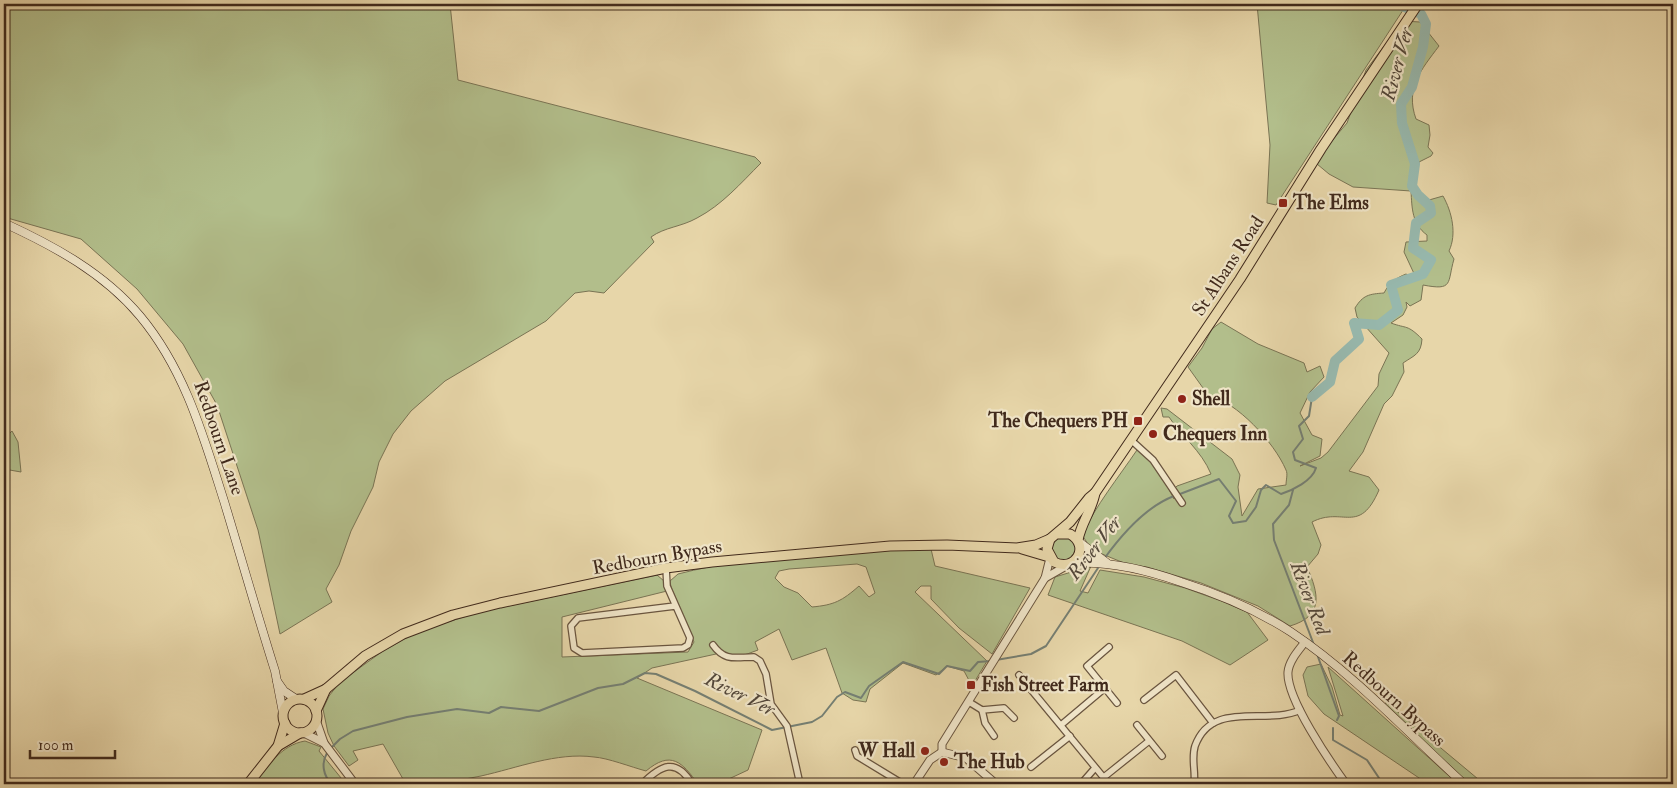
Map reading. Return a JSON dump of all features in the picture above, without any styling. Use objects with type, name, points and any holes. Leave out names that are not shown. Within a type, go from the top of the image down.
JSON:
[{"type":"main road","name":"St Albans Road","points":[[1054,536],[1070,522],[1095,493],[1240,279],[1322,149],[1418,4]]},
{"type":"main road","name":"Redbourn Lane","points":[[4,223],[60,251],[93,272],[124,299],[162,344],[183,381],[200,426],[277,681],[283,713]]},
{"type":"main road","name":"St Albans Road","points":[[1079,541],[1083,521],[1094,501],[1095,493]]},
{"type":"main road","points":[[1070,564],[1080,556],[1079,541],[1070,534],[1054,536],[1047,549],[1050,558],[1059,565],[1070,564],[1097,560]]},
{"type":"main road","name":"Redbourn Bypass","points":[[300,699],[326,689],[357,662],[383,645],[432,622],[500,603],[666,568],[772,556],[890,546],[947,545],[1017,548],[1036,545],[1054,536]]},
{"type":"main road","name":"Redbourn Bypass","points":[[1079,541],[1097,560],[1167,577],[1206,590],[1264,616],[1323,656],[1464,784]]},
{"type":"main road","name":"Redbourn Bypass","points":[[1017,548],[1050,558]]},
{"type":"main road","name":"Redbourn Lane","points":[[277,681],[284,691],[300,699]]},
{"type":"main road","name":"Redbourn Bypass","points":[[316,716],[326,689]]},
{"type":"main road","points":[[248,784],[278,746],[312,727],[316,716],[311,703],[300,699],[287,705],[283,713],[285,723],[278,746]]},
{"type":"main road","points":[[285,723],[290,729],[301,732]]},
{"type":"street","points":[[1131,440],[1153,460],[1182,503]]},
{"type":"street","points":[[942,752],[942,744],[1045,578],[1050,558]]},
{"type":"street","points":[[1045,578],[1070,564]]},
{"type":"street","points":[[666,568],[667,586],[690,642],[686,648],[582,653],[574,648],[571,626],[578,618],[675,606]]},
{"type":"street","points":[[1305,642],[1290,664],[1288,674],[1300,710],[1346,784]]},
{"type":"street","points":[[713,645],[723,656],[734,659],[754,657],[763,666],[768,681],[771,704],[787,726],[800,784]]},
{"type":"street","points":[[1109,647],[1087,666],[1117,703]]},
{"type":"street","points":[[1020,675],[1109,784]]},
{"type":"street","points":[[1144,700],[1176,675],[1213,723]]},
{"type":"street","points":[[1061,724],[1105,688]]},
{"type":"street","points":[[969,702],[982,710],[1004,708],[1014,718]]},
{"type":"street","points":[[982,710],[985,723],[994,736]]},
{"type":"street","points":[[1194,784],[1192,764],[1195,747],[1202,735],[1213,723],[1228,717],[1275,717],[1300,710]]},
{"type":"street","points":[[316,716],[326,745],[355,784]]},
{"type":"street","points":[[1137,726],[1162,756]]},
{"type":"street","points":[[301,732],[326,745]]},
{"type":"street","points":[[1031,767],[1070,736]]},
{"type":"street","points":[[1104,778],[1149,741]]},
{"type":"street","points":[[855,750],[857,756],[903,784]]},
{"type":"street","points":[[914,784],[930,760],[942,752],[966,758],[996,784]]},
{"type":"street","points":[[642,784],[656,771],[667,766],[679,769],[692,784]]},
{"type":"street","points":[[1081,784],[1096,768]]},
{"type":"street","points":[[740,784],[770,782]]},
{"type":"green space","points":[[4,4],[450,4],[458,80],[755,157],[761,163],[715,207],[691,221],[651,237],[654,242],[604,293],[589,291],[575,293],[546,321],[445,381],[411,411],[393,434],[379,462],[373,487],[351,531],[339,565],[326,589],[332,602],[280,634],[258,530],[217,405],[183,344],[137,289],[81,239],[4,217]]},
{"type":"green space","points":[[1257,4],[1407,4],[1276,205],[1267,203],[1270,145]]},
{"type":"green space","points":[[1403,21],[1420,22],[1439,46],[1421,71],[1412,98],[1416,119],[1429,125],[1428,147],[1433,153],[1419,162],[1414,190],[1412,191],[1429,200],[1443,196],[1449,209],[1452,223],[1453,237],[1449,251],[1454,259],[1448,283],[1440,287],[1423,285],[1421,300],[1410,306],[1406,302],[1407,307],[1403,315],[1391,323],[1410,329],[1422,339],[1419,351],[1403,363],[1404,372],[1392,396],[1384,404],[1363,452],[1349,471],[1369,477],[1379,490],[1372,504],[1357,516],[1323,518],[1312,522],[1321,545],[1318,554],[1307,567],[1314,586],[1316,603],[1309,616],[1301,622],[1290,626],[1258,606],[1201,583],[1147,567],[1129,565],[1102,554],[1090,547],[1082,535],[1101,502],[1137,450],[1142,452],[1153,464],[1174,499],[1177,486],[1211,474],[1197,451],[1169,417],[1163,417],[1161,408],[1167,409],[1232,459],[1240,475],[1238,487],[1242,516],[1258,489],[1286,485],[1286,470],[1273,447],[1264,436],[1242,414],[1219,399],[1208,395],[1188,367],[1202,348],[1212,329],[1221,322],[1258,344],[1304,363],[1307,372],[1320,366],[1324,377],[1310,392],[1300,413],[1312,435],[1322,439],[1320,456],[1300,466],[1321,458],[1328,452],[1378,386],[1379,374],[1389,353],[1357,317],[1355,308],[1367,296],[1384,293],[1396,279],[1406,274],[1417,280],[1404,252],[1406,242],[1427,241],[1427,235],[1418,226],[1416,221],[1411,191],[1353,187],[1329,174],[1317,164],[1325,149],[1347,123],[1366,70]]},
{"type":"green space","points":[[12,431],[18,442],[21,472],[4,469],[4,439]]},
{"type":"green space","points":[[1064,537],[1069,538],[1075,544],[1075,554],[1069,560],[1064,561],[1059,560],[1053,554],[1052,549],[1053,544],[1059,538]]},
{"type":"green space","points":[[931,549],[935,566],[1030,588],[992,654],[959,628],[931,599],[931,586],[921,586],[915,592],[987,661],[972,686],[964,671],[947,666],[936,675],[903,663],[870,689],[866,702],[853,700],[842,693],[826,648],[792,660],[779,629],[755,642],[758,650],[739,657],[727,657],[719,648],[716,654],[652,668],[637,678],[762,730],[748,770],[718,784],[698,784],[687,770],[675,761],[662,761],[646,771],[606,759],[580,756],[551,759],[456,780],[382,784],[403,779],[383,744],[353,751],[358,760],[349,766],[334,746],[328,733],[323,709],[329,696],[340,682],[383,651],[417,632],[479,612],[657,575],[664,581],[667,591],[562,617],[562,657],[688,652],[694,642],[670,581],[678,574],[709,567],[772,558]],"holes":[[[857,564],[866,567],[875,593],[869,597],[859,586],[837,601],[812,607],[798,593],[784,587],[775,578],[779,571],[789,569]]]},
{"type":"green space","points":[[1091,566],[1080,591],[1088,593],[1100,570],[1144,577],[1185,588],[1247,612],[1268,640],[1230,665],[1182,641],[1048,595],[1055,577]]},
{"type":"green space","points":[[1321,664],[1332,687],[1340,715],[1343,716],[1328,667],[1458,784],[1428,784],[1324,714],[1308,696],[1303,675],[1307,667]]},
{"type":"green space","points":[[1385,703],[1484,784],[1469,784],[1409,732],[1385,706]]},
{"type":"green space","points":[[305,741],[321,747],[319,751],[346,784],[254,784],[276,757],[296,743]]},
{"type":"waterway","name":"River Ver","points":[[1312,397],[1330,382],[1335,361],[1359,339],[1354,323],[1379,325],[1398,310],[1391,285],[1423,274],[1431,260],[1413,248],[1416,223],[1431,213],[1430,206],[1418,195],[1412,186],[1415,164],[1402,123],[1401,104],[1412,87],[1423,47],[1426,24],[1421,14],[1397,4]]},
{"type":"waterway","name":"River Ver","points":[[1180,494],[1219,479],[1236,501],[1229,516],[1233,523],[1246,521],[1256,507],[1261,490],[1266,485],[1281,494],[1306,481],[1311,477],[1316,468],[1295,460],[1293,452],[1303,439],[1299,426],[1309,416],[1312,397]]},
{"type":"waterway","name":"River Red","points":[[1293,490],[1289,505],[1273,524],[1274,540],[1314,645]]},
{"type":"waterway","name":"River Ver","points":[[1104,559],[1135,522],[1153,507],[1174,496]]},
{"type":"waterway","name":"River Ver","points":[[996,660],[1031,654],[1046,646],[1100,565]]},
{"type":"waterway","name":"River Red","points":[[1317,654],[1339,716],[1337,720]]},
{"type":"waterway","name":"River Ver","points":[[330,749],[340,739],[353,731],[407,717],[457,709],[489,713],[501,707],[539,711],[598,688],[623,684],[645,673],[656,674],[695,691],[772,730],[812,722],[822,716],[837,697],[845,692],[861,698],[869,686],[903,662],[939,674],[947,666],[970,671],[978,662],[991,661]]},
{"type":"waterway","name":"River Red","points":[[1333,728],[1333,740],[1367,760],[1383,784]]},
{"type":"waterway","name":"River Ver","points":[[327,753],[324,769],[332,784]]},
{"type":"place","name":"The Elms","points":[[1283,203]]},
{"type":"place","name":"Shell","points":[[1182,399]]},
{"type":"place","name":"The Chequers PH","points":[[1138,421]]},
{"type":"place","name":"Chequers Inn","points":[[1153,434]]},
{"type":"place","name":"Fish Street Farm","points":[[971,685]]},
{"type":"place","name":"W Hall","points":[[925,751]]},
{"type":"place","name":"The Hub","points":[[944,762]]}]
